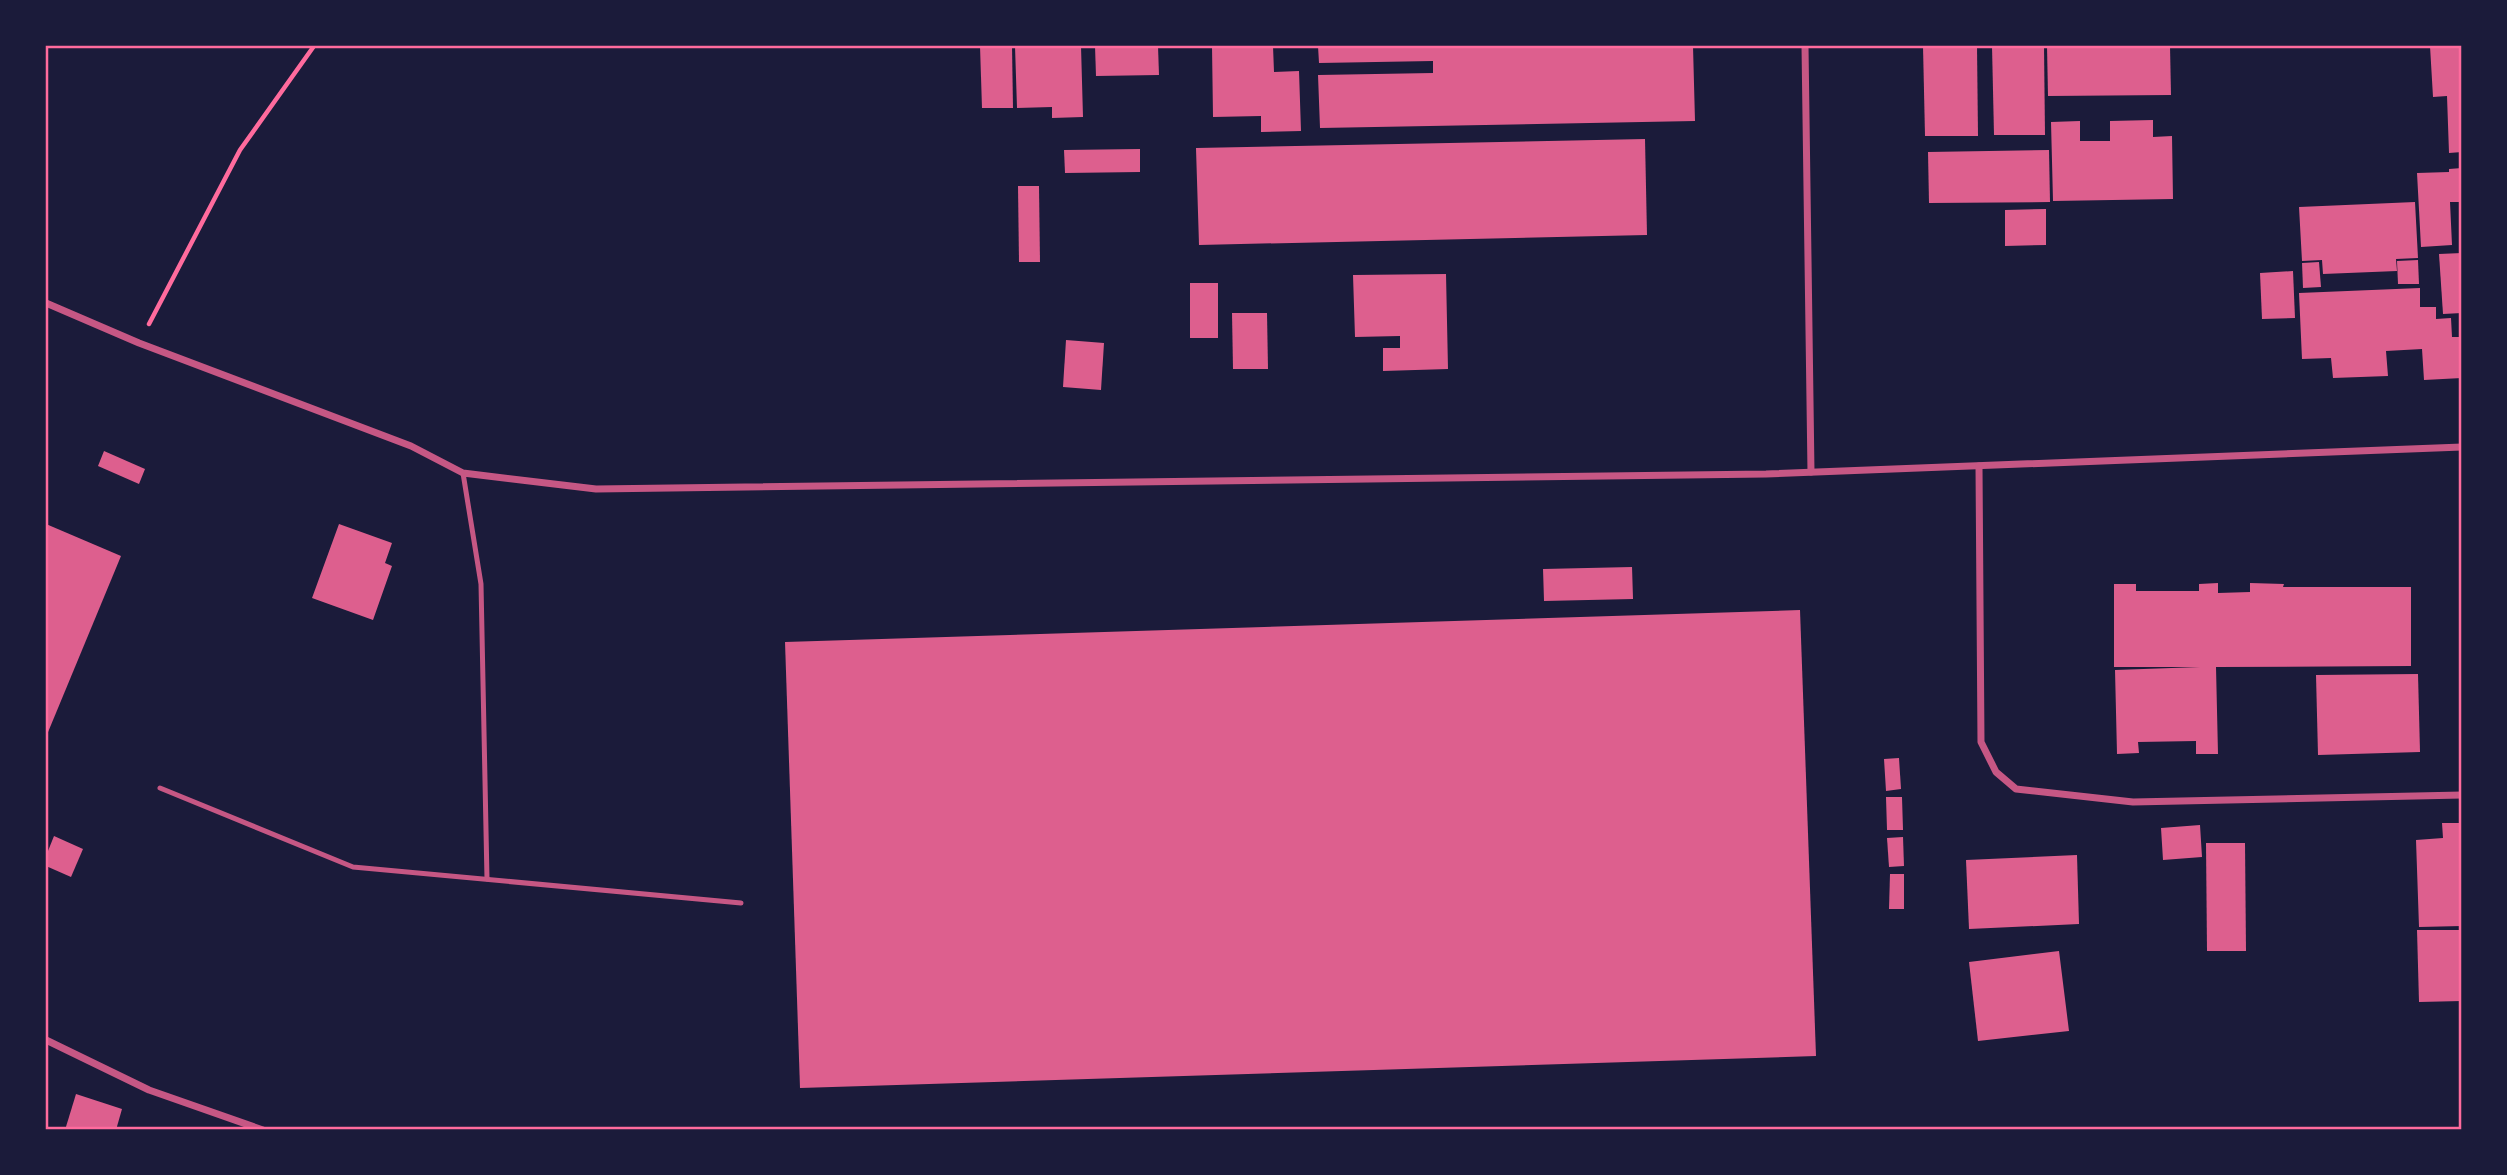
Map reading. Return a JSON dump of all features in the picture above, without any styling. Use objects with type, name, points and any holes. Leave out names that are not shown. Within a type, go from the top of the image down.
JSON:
[{"type":"street","points":[[1805,46],[1811,472]]},
{"type":"street","points":[[46,303],[139,343],[411,446],[463,473],[596,489],[1811,472],[2462,447]]},
{"type":"street","points":[[1979,466],[1981,742],[1996,772],[2016,789],[2133,802],[2462,795]]},
{"type":"street","points":[[46,1040],[149,1090],[263,1129]]},
{"type":"lane","points":[[463,473],[481,584],[487,879]]},
{"type":"lane","points":[[160,788],[353,867],[741,903]]},
{"type":"path","points":[[139,343],[240,150],[314,46]]},
{"type":"building","points":[[980,46],[1012,46],[1013,108],[982,108]]},
{"type":"building","points":[[1015,46],[1081,46],[1083,117],[1052,118],[1052,107],[1017,108]]},
{"type":"building","points":[[1095,46],[1158,46],[1159,75],[1096,76]]},
{"type":"building","points":[[1212,46],[1273,46],[1274,72],[1299,71],[1301,131],[1261,132],[1261,116],[1213,117]]},
{"type":"building","points":[[1318,46],[1693,46],[1695,121],[1320,128],[1318,75],[1433,73],[1433,61],[1319,63]]},
{"type":"building","points":[[1923,46],[1977,46],[1978,136],[1925,136]]},
{"type":"building","points":[[1992,46],[2044,46],[2045,135],[1994,135]]},
{"type":"building","points":[[2047,46],[2170,46],[2171,95],[2048,96]]},
{"type":"building","points":[[2430,46],[2462,46],[2462,152],[2449,153],[2447,96],[2433,97]]},
{"type":"building","points":[[2153,120],[2153,137],[2172,136],[2173,199],[2053,201],[2051,122],[2080,121],[2080,141],[2110,141],[2110,121]]},
{"type":"building","points":[[1645,139],[1647,235],[1199,245],[1196,148]]},
{"type":"building","points":[[1140,149],[1140,172],[1065,173],[1064,150]]},
{"type":"building","points":[[2049,150],[2050,202],[1929,203],[1928,152]]},
{"type":"building","points":[[2462,168],[2462,202],[2450,202],[2452,245],[2421,247],[2417,173],[2449,172],[2449,169]]},
{"type":"building","points":[[1018,186],[1039,186],[1040,262],[1019,262]]},
{"type":"building","points":[[2415,202],[2418,258],[2396,259],[2397,271],[2323,274],[2322,260],[2302,261],[2299,207]]},
{"type":"building","points":[[2046,209],[2046,245],[2005,246],[2005,210]]},
{"type":"building","points":[[2462,253],[2462,313],[2443,314],[2439,254]]},
{"type":"building","points":[[2418,260],[2419,284],[2398,284],[2397,261]]},
{"type":"building","points":[[2319,262],[2321,287],[2303,288],[2302,263]]},
{"type":"building","points":[[2293,271],[2295,318],[2262,319],[2260,273]]},
{"type":"building","points":[[1446,274],[1448,369],[1383,371],[1383,348],[1400,348],[1400,336],[1355,337],[1353,275]]},
{"type":"building","points":[[1190,283],[1218,283],[1218,338],[1190,338]]},
{"type":"building","points":[[2420,288],[2420,307],[2436,307],[2436,319],[2451,318],[2452,337],[2462,337],[2462,378],[2424,380],[2422,349],[2386,351],[2388,376],[2333,378],[2331,358],[2302,359],[2299,293]]},
{"type":"building","points":[[1232,313],[1267,313],[1268,369],[1233,369]]},
{"type":"building","points":[[1066,340],[1104,343],[1101,390],[1063,387]]},
{"type":"building","points":[[104,451],[145,469],[139,484],[98,466]]},
{"type":"building","points":[[46,524],[121,556],[46,737]]},
{"type":"building","points":[[339,524],[392,543],[385,563],[392,566],[373,620],[312,598]]},
{"type":"building","points":[[1632,567],[1633,599],[1544,601],[1543,569]]},
{"type":"building","points":[[2218,583],[2218,593],[2250,592],[2250,583],[2284,584],[2283,587],[2411,587],[2411,666],[2216,667],[2218,754],[2196,754],[2196,741],[2138,742],[2139,753],[2117,754],[2115,670],[2200,667],[2114,667],[2114,584],[2136,584],[2136,591],[2199,591],[2199,584]]},
{"type":"building","points":[[1800,610],[1816,1056],[800,1088],[785,642]]},
{"type":"building","points":[[2418,674],[2420,752],[2318,755],[2316,675]]},
{"type":"building","points":[[1899,758],[1901,789],[1886,791],[1884,759]]},
{"type":"building","points":[[1886,797],[1902,797],[1903,830],[1887,830]]},
{"type":"building","points":[[2442,823],[2462,823],[2462,926],[2419,927],[2416,840],[2443,838]]},
{"type":"building","points":[[2200,825],[2202,857],[2163,860],[2161,828]]},
{"type":"building","points":[[54,836],[83,849],[71,877],[46,866],[46,856]]},
{"type":"building","points":[[1903,837],[1904,866],[1889,867],[1887,838]]},
{"type":"building","points":[[2206,843],[2245,843],[2246,951],[2207,951]]},
{"type":"building","points":[[2077,855],[2079,924],[1969,929],[1966,860]]},
{"type":"building","points":[[1890,874],[1904,874],[1904,909],[1889,909]]},
{"type":"building","points":[[2417,930],[2462,930],[2462,1001],[2419,1002]]},
{"type":"building","points":[[2059,951],[2069,1031],[1978,1041],[1969,962]]},
{"type":"building","points":[[76,1094],[122,1109],[116,1130],[65,1130]]}]
